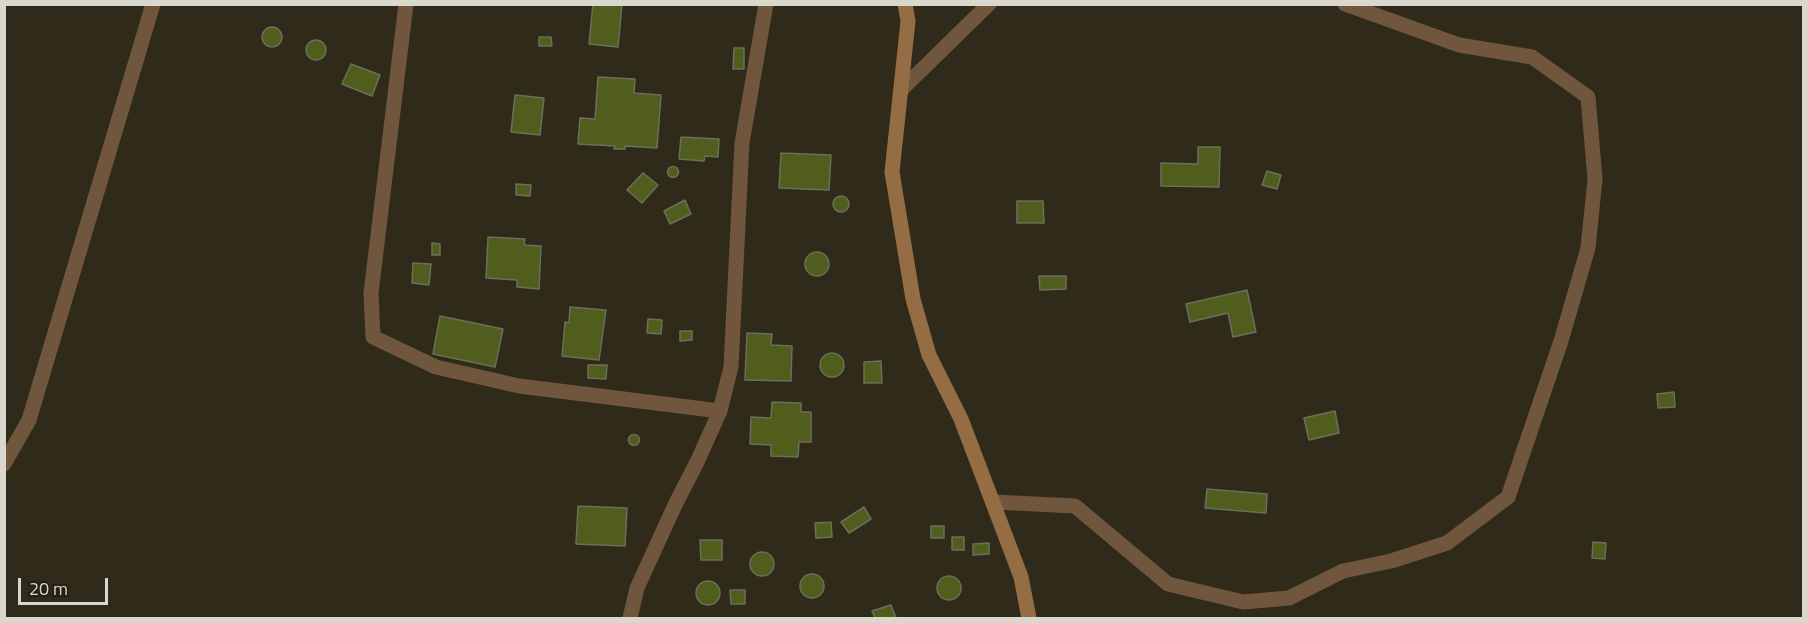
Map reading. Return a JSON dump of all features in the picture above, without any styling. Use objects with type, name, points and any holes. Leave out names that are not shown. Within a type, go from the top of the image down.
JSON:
[{"type":"street","points":[[4,464],[29,420],[153,4]]},
{"type":"street","points":[[406,4],[370,293],[372,337],[436,367],[519,386],[720,411]]},
{"type":"street","points":[[630,618],[637,588],[720,411],[731,367],[742,142],[766,4]]},
{"type":"street","points":[[905,4],[908,21],[892,172],[913,299],[929,355],[961,419],[994,502],[1021,577],[1029,618]]},
{"type":"street","points":[[901,90],[988,4]]},
{"type":"street","points":[[994,502],[1075,507],[1168,584],[1243,602],[1289,598],[1343,571],[1391,561],[1447,543],[1508,497],[1561,341],[1588,248],[1595,179],[1588,97],[1532,57],[1459,45],[1345,4]]},
{"type":"building","points":[[593,4],[622,4],[618,47],[589,44]]},
{"type":"building","points":[[272,27],[279,30],[282,37],[279,44],[272,47],[265,44],[262,37],[265,30]]},
{"type":"building","points":[[539,37],[551,37],[552,46],[539,46]]},
{"type":"building","points":[[316,40],[323,43],[326,50],[323,57],[316,60],[309,57],[306,50],[309,43]]},
{"type":"building","points":[[734,48],[744,48],[744,69],[733,69]]},
{"type":"building","points":[[351,64],[380,75],[372,96],[342,84]]},
{"type":"building","points":[[598,77],[635,79],[634,93],[661,95],[657,148],[625,146],[625,149],[614,149],[615,146],[578,144],[580,118],[595,119]]},
{"type":"building","points":[[515,95],[544,98],[540,135],[511,132]]},
{"type":"building","points":[[681,137],[719,139],[718,157],[705,156],[704,161],[679,159]]},
{"type":"building","points":[[1198,147],[1220,147],[1219,187],[1161,186],[1161,163],[1198,164]]},
{"type":"building","points":[[781,153],[831,155],[829,190],[779,188]]},
{"type":"building","points":[[673,167],[677,168],[677,176],[673,177],[669,176],[668,172],[669,168]]},
{"type":"building","points":[[1267,171],[1281,175],[1277,189],[1262,185]]},
{"type":"building","points":[[643,173],[658,185],[642,203],[627,190]]},
{"type":"building","points":[[516,184],[531,185],[530,196],[516,195]]},
{"type":"building","points":[[841,196],[847,198],[849,204],[847,210],[841,212],[835,210],[833,204],[835,198]]},
{"type":"building","points":[[685,200],[691,214],[670,224],[664,211]]},
{"type":"building","points":[[1017,201],[1043,201],[1044,223],[1017,223]]},
{"type":"building","points":[[488,237],[525,239],[524,245],[541,246],[539,289],[517,287],[517,280],[486,278]]},
{"type":"building","points":[[432,243],[440,244],[440,255],[432,255]]},
{"type":"building","points":[[817,252],[825,256],[829,264],[825,272],[817,276],[809,272],[805,264],[809,256]]},
{"type":"building","points":[[413,263],[431,264],[429,285],[412,283]]},
{"type":"building","points":[[1039,276],[1066,276],[1066,289],[1040,290]]},
{"type":"building","points":[[1247,290],[1256,332],[1233,337],[1228,313],[1190,322],[1186,304]]},
{"type":"building","points":[[570,307],[606,310],[599,360],[562,356],[565,322],[569,323]]},
{"type":"building","points":[[440,316],[503,329],[495,367],[433,354]]},
{"type":"building","points":[[648,319],[662,320],[661,334],[647,333]]},
{"type":"building","points":[[680,331],[692,331],[692,340],[680,341]]},
{"type":"building","points":[[747,333],[772,334],[771,345],[792,346],[791,381],[745,380]]},
{"type":"building","points":[[832,353],[840,357],[844,365],[840,373],[832,377],[824,373],[820,365],[824,357]]},
{"type":"building","points":[[881,361],[882,383],[864,383],[864,362]]},
{"type":"building","points":[[588,365],[607,365],[606,379],[588,378]]},
{"type":"building","points":[[1674,392],[1675,407],[1658,408],[1657,394]]},
{"type":"building","points":[[772,402],[801,403],[801,412],[811,412],[811,442],[799,442],[798,457],[771,456],[771,445],[750,444],[751,417],[771,418]]},
{"type":"building","points":[[1335,411],[1339,433],[1309,440],[1304,418]]},
{"type":"building","points":[[634,434],[640,440],[634,446],[628,440]]},
{"type":"building","points":[[1207,489],[1267,494],[1266,513],[1205,508]]},
{"type":"building","points":[[578,506],[627,508],[625,546],[576,544]]},
{"type":"building","points":[[864,507],[871,519],[849,533],[841,522]]},
{"type":"building","points":[[831,522],[832,537],[816,538],[815,523]]},
{"type":"building","points":[[931,526],[944,526],[944,538],[931,538]]},
{"type":"building","points":[[952,537],[964,537],[964,550],[952,550]]},
{"type":"building","points":[[700,540],[722,540],[722,560],[701,560]]},
{"type":"building","points":[[1593,542],[1606,543],[1605,559],[1592,558]]},
{"type":"building","points":[[989,543],[989,554],[973,555],[973,544]]},
{"type":"building","points":[[762,552],[770,556],[774,564],[770,572],[762,576],[754,572],[750,564],[754,556]]},
{"type":"building","points":[[812,574],[820,578],[824,586],[820,594],[812,598],[804,594],[800,586],[804,578]]},
{"type":"building","points":[[949,576],[957,580],[961,588],[957,596],[949,600],[941,596],[937,588],[941,580]]},
{"type":"building","points":[[708,581],[716,585],[720,593],[716,601],[708,605],[700,601],[696,593],[700,585]]},
{"type":"building","points":[[730,590],[745,590],[745,604],[731,604]]},
{"type":"building","points":[[891,605],[896,618],[875,618],[872,611]]}]
